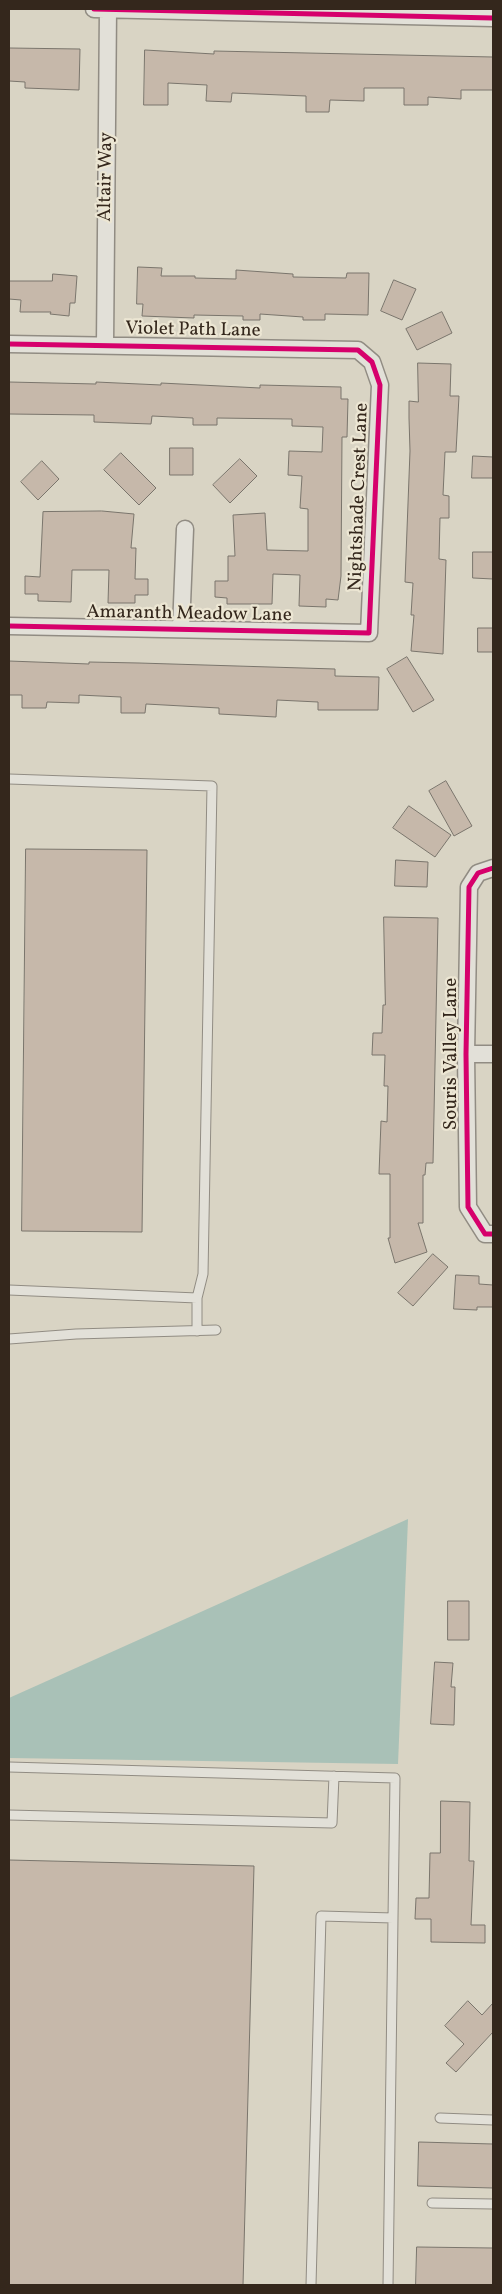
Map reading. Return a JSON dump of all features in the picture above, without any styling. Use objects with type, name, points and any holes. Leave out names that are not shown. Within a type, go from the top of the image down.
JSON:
[{"type":"street","points":[[94,9],[493,18]]},
{"type":"street","name":"Altair Way","points":[[105,344],[108,9]]},
{"type":"street","name":"Violet Path Lane","points":[[9,344],[105,344],[358,350],[372,362]]},
{"type":"street","name":"Nightshade Crest Lane","points":[[370,633],[380,385],[372,362]]},
{"type":"street","points":[[181,629],[185,529]]},
{"type":"street","name":"Amaranth Meadow Lane","points":[[9,626],[370,633]]},
{"type":"street","name":"Souris Valley Lane","points":[[486,870],[469,888],[466,1054],[468,1207],[489,1234]]},
{"type":"street","points":[[466,1054],[493,1054]]},
{"type":"lane","points":[[9,779],[212,786],[203,1274],[196,1298],[197,1331]]},
{"type":"lane","points":[[9,1290],[196,1298]]},
{"type":"lane","points":[[9,1339],[76,1334],[216,1330]]},
{"type":"lane","points":[[9,1767],[395,1778],[388,2285]]},
{"type":"lane","points":[[9,1815],[332,1823],[334,1776]]},
{"type":"lane","points":[[311,2285],[321,1916],[393,1918]]},
{"type":"lane","points":[[440,2118],[493,2120]]},
{"type":"lane","points":[[432,2202],[493,2204]]},
{"type":"shaded area","points":[[408,1519],[398,1764],[9,1758],[9,1698]]},
{"type":"building","points":[[9,48],[80,49],[79,90],[25,88],[25,82],[9,81]]},
{"type":"building","points":[[145,50],[214,54],[214,51],[493,57],[493,90],[461,90],[461,99],[428,97],[428,105],[404,105],[404,88],[364,88],[364,101],[330,100],[329,112],[306,112],[306,96],[232,93],[231,102],[206,101],[207,85],[168,83],[168,105],[144,105]]},
{"type":"building","points":[[138,267],[162,268],[161,276],[195,276],[195,278],[236,279],[236,270],[293,274],[293,277],[346,278],[347,273],[369,273],[368,315],[325,314],[325,320],[303,320],[303,317],[260,314],[260,320],[243,320],[243,316],[194,315],[194,318],[142,316],[143,304],[137,304]]},
{"type":"building","points":[[53,274],[77,276],[75,303],[70,303],[69,316],[50,314],[51,312],[20,312],[21,300],[9,299],[9,281],[52,281]]},
{"type":"building","points":[[394,280],[416,289],[402,320],[381,311]]},
{"type":"building","points":[[442,312],[452,333],[417,350],[406,329]]},
{"type":"building","points":[[418,363],[451,364],[450,396],[459,396],[456,452],[445,452],[443,495],[449,496],[449,518],[440,518],[439,559],[446,560],[443,654],[411,651],[414,615],[411,615],[413,583],[405,582],[410,451],[409,401],[418,402]]},
{"type":"building","points":[[9,382],[96,384],[96,382],[161,385],[161,383],[260,388],[260,385],[341,387],[341,399],[348,399],[347,437],[342,437],[341,576],[338,600],[326,599],[326,607],[299,606],[300,575],[273,574],[272,604],[227,604],[227,598],[215,597],[215,581],[228,581],[228,556],[235,556],[233,515],[265,513],[267,550],[308,551],[308,509],[300,508],[302,476],[288,475],[289,451],[322,452],[323,427],[292,426],[292,419],[217,418],[217,425],[193,425],[193,418],[152,416],[151,424],[94,422],[94,415],[9,414]]},
{"type":"building","points":[[170,448],[193,448],[193,475],[170,475]]},
{"type":"building","points":[[121,453],[156,488],[139,505],[104,470]]},
{"type":"building","points":[[473,456],[493,457],[493,478],[472,478]]},
{"type":"building","points":[[240,459],[257,476],[230,503],[213,485]]},
{"type":"building","points":[[42,461],[59,479],[38,500],[21,482]]},
{"type":"building","points":[[102,511],[134,514],[131,548],[136,548],[135,579],[148,579],[148,595],[135,595],[135,603],[108,603],[109,570],[72,570],[71,602],[38,601],[38,594],[25,594],[25,576],[40,577],[43,512]]},
{"type":"building","points":[[473,552],[493,552],[493,579],[473,578]]},
{"type":"building","points":[[478,628],[493,628],[493,652],[478,652]]},
{"type":"building","points":[[407,657],[434,700],[413,712],[387,669]]},
{"type":"building","points":[[9,661],[335,669],[335,676],[379,677],[378,710],[318,710],[318,702],[277,700],[276,717],[219,714],[219,708],[146,704],[145,713],[121,713],[121,697],[79,695],[79,703],[47,702],[46,708],[22,708],[22,695],[9,695]]},
{"type":"building","points":[[446,781],[472,826],[454,836],[429,791]]},
{"type":"building","points":[[409,806],[451,835],[435,857],[393,828]]},
{"type":"building","points":[[26,849],[147,850],[142,1232],[22,1231]]},
{"type":"building","points":[[396,860],[428,862],[427,887],[395,886]]},
{"type":"building","points":[[384,917],[438,918],[433,1163],[426,1163],[425,1175],[423,1175],[423,1223],[418,1223],[427,1252],[395,1263],[388,1238],[390,1238],[390,1174],[379,1174],[381,1121],[387,1122],[388,1086],[384,1086],[385,1055],[372,1055],[373,1033],[382,1033],[383,1005],[385,1005]]},
{"type":"building","points":[[433,1254],[448,1267],[413,1306],[398,1293]]},
{"type":"building","points":[[456,1275],[479,1276],[479,1284],[493,1285],[493,1307],[477,1307],[477,1310],[454,1309]]},
{"type":"building","points":[[448,1601],[469,1601],[469,1640],[448,1640]]},
{"type":"building","points":[[435,1662],[453,1663],[451,1687],[455,1687],[454,1725],[431,1724]]},
{"type":"building","points":[[441,1801],[470,1802],[469,1861],[474,1861],[471,1925],[485,1925],[485,1943],[431,1942],[431,1919],[415,1919],[416,1898],[429,1898],[430,1853],[440,1853]]},
{"type":"building","points":[[9,1860],[254,1866],[243,2285],[9,2285]]},
{"type":"building","points":[[468,2001],[482,2015],[493,2003],[493,2032],[456,2072],[446,2063],[464,2044],[445,2026]]},
{"type":"building","points":[[419,2142],[493,2144],[493,2188],[418,2186]]},
{"type":"building","points":[[417,2247],[493,2248],[493,2285],[416,2285]]},
{"type":"cycle path","points":[[94,9],[493,18]]},
{"type":"cycle path","points":[[9,344],[358,350],[372,362],[380,385],[369,633],[9,626]]},
{"type":"cycle path","points":[[493,868],[478,873],[469,887],[466,1054],[468,1207],[485,1234],[493,1234]]}]
